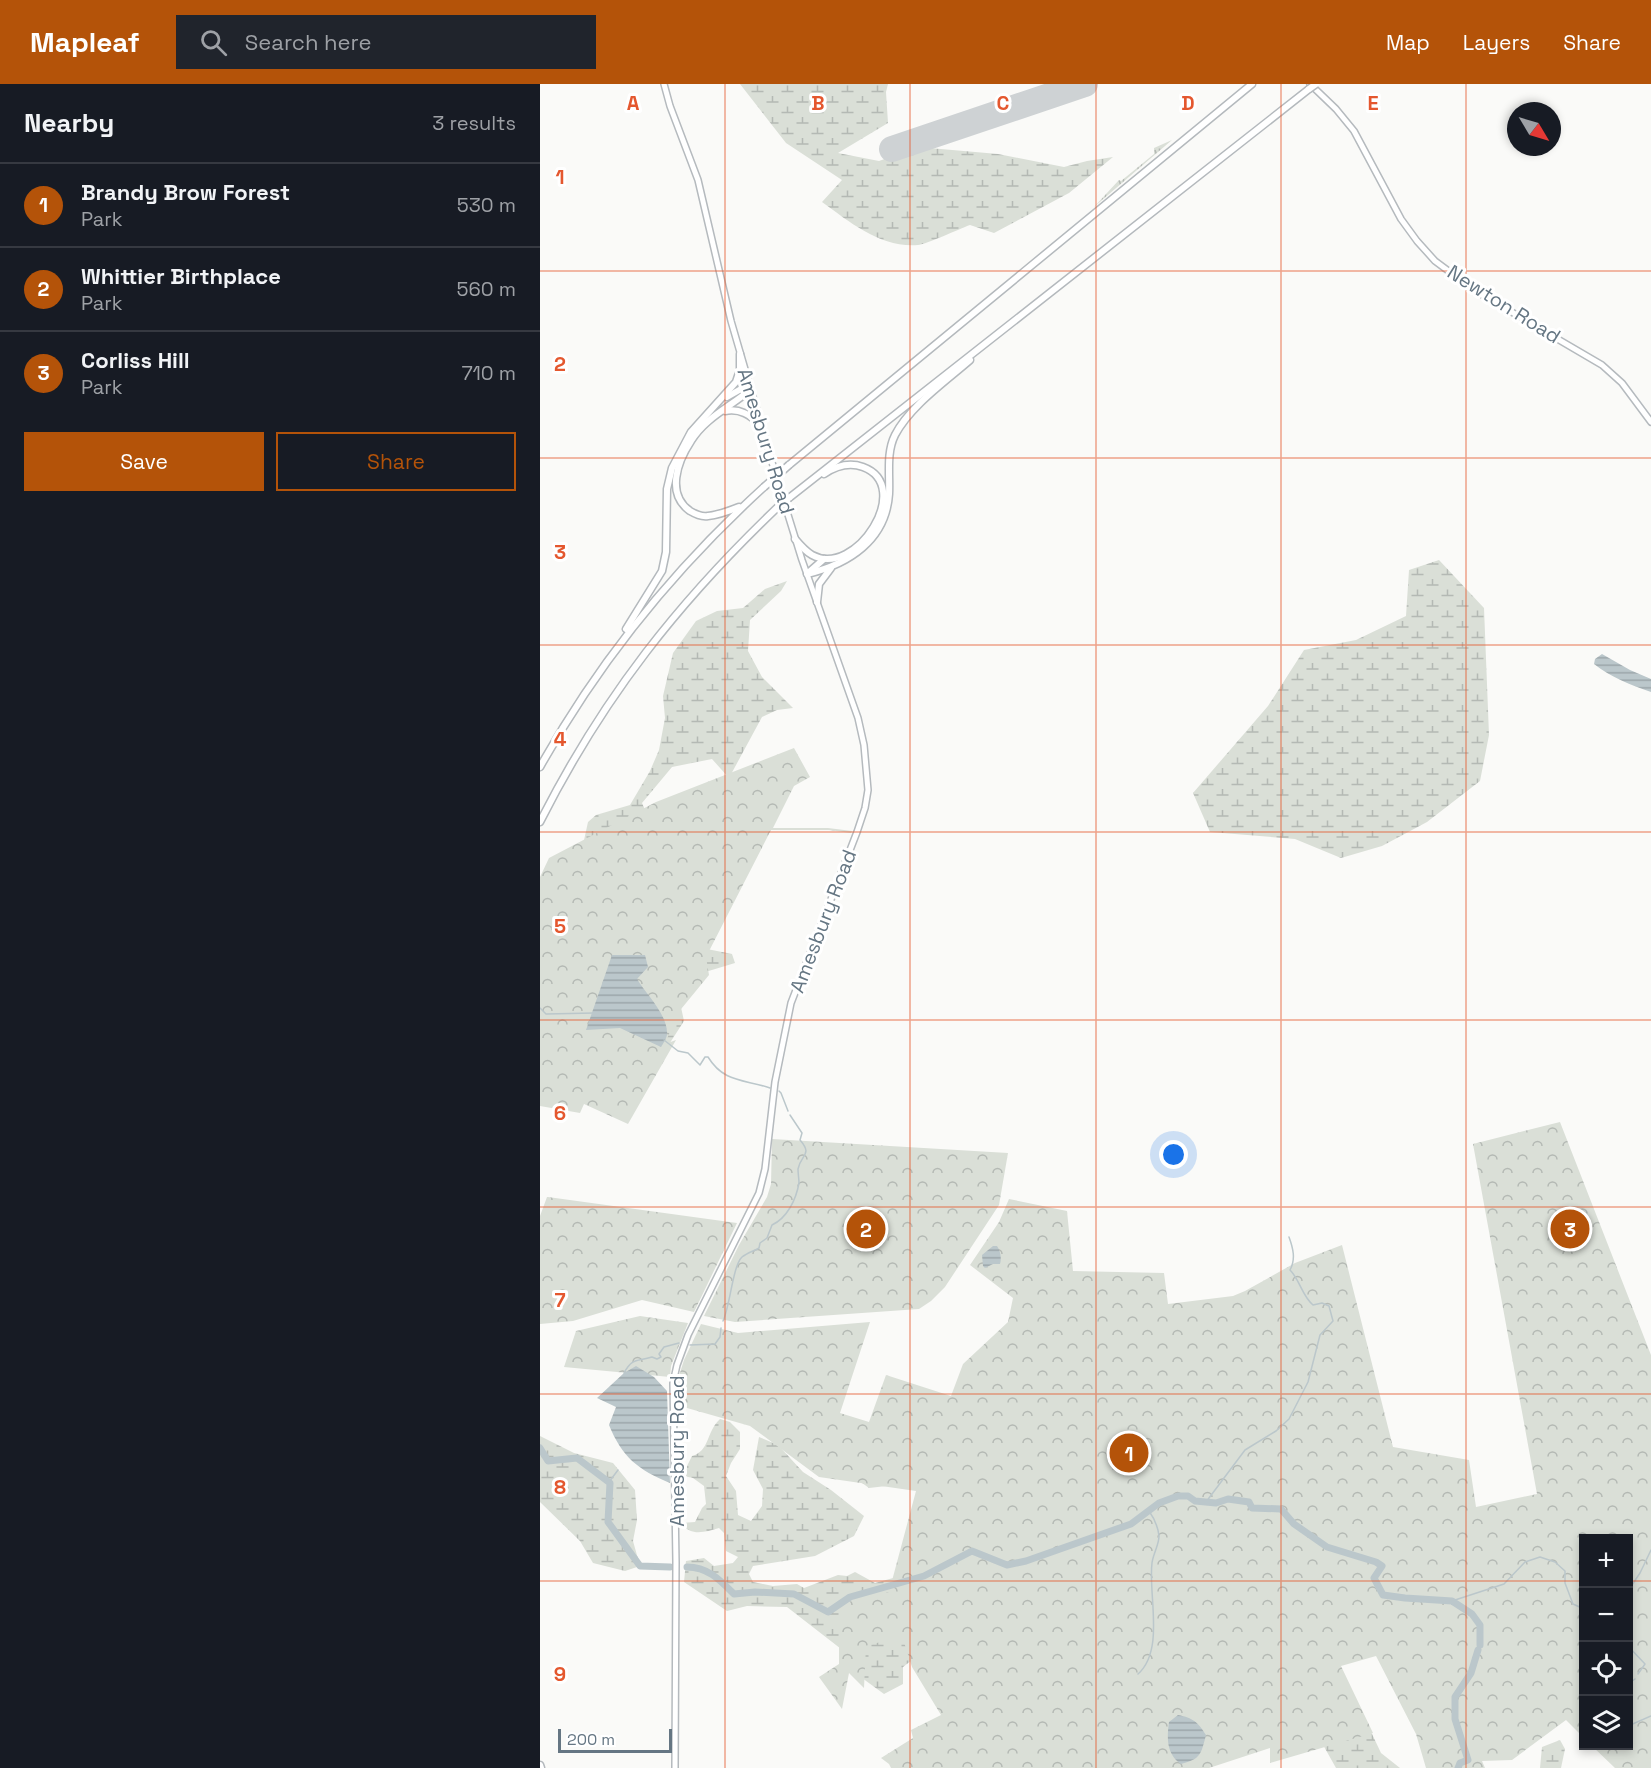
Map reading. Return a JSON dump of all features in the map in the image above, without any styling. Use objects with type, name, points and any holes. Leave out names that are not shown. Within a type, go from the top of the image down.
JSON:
[{"type":"highway","points":[[616,648],[702,546],[764,487],[1252,84]]},
{"type":"highway","points":[[540,822],[564,774],[593,727],[647,650],[708,578],[780,505],[1316,84]]},
{"type":"highway","points":[[807,574],[832,567],[860,551],[870,542],[884,520],[889,492],[890,453],[894,437],[903,421],[1007,326]]},
{"type":"highway","points":[[540,767],[662,571],[666,552],[667,489],[672,468],[691,432],[721,400],[738,376],[740,354]]},
{"type":"highway","points":[[721,400],[749,387]]},
{"type":"highway","points":[[743,506],[705,517],[694,514],[683,506],[677,496],[674,483],[689,442],[704,424],[749,387]]},
{"type":"highway","points":[[721,411],[741,411],[761,425]]},
{"type":"highway","points":[[795,538],[813,556],[824,559],[834,558],[859,546],[872,532],[882,508],[880,483],[870,470],[855,464],[830,470],[805,484]]},
{"type":"highway","points":[[807,574],[824,559]]},
{"type":"highway","points":[[817,602],[819,584],[832,567]]},
{"type":"main road","name":"Amesbury Road","points":[[664,84],[698,180],[729,315],[795,538],[856,710],[864,745],[868,790],[857,832],[791,1003],[775,1082],[765,1169],[759,1193],[688,1335],[675,1373],[672,1404],[676,1556],[675,1768]]},
{"type":"main road","name":"Newton Road","points":[[1310,87],[1347,122],[1364,147],[1401,219],[1435,261],[1474,290],[1602,365],[1622,382],[1651,422]]},
{"type":"green space","points":[[740,84],[888,84],[886,92],[888,123],[838,153],[879,161],[918,147],[998,154],[1064,167],[1113,157],[1069,193],[994,233],[970,225],[918,245],[904,245],[867,232],[822,202],[842,180],[786,143]]},
{"type":"green space","points":[[1172,140],[1094,207],[1119,180],[1121,181],[1154,154],[1154,148]]},
{"type":"green space","points":[[1439,560],[1484,608],[1489,735],[1480,781],[1427,822],[1382,846],[1341,858],[1295,839],[1210,832],[1193,793],[1268,706],[1304,650],[1356,640],[1406,616],[1409,570]]},
{"type":"green space","points":[[787,581],[781,591],[750,620],[748,651],[762,677],[793,708],[777,710],[762,717],[729,778],[712,759],[672,767],[642,803],[707,949],[732,954],[735,963],[702,973],[679,998],[684,1021],[666,1049],[540,1052],[540,996],[588,822],[596,815],[630,805],[650,771],[659,750],[665,718],[663,696],[673,653],[696,621],[717,611],[743,608],[765,589]]},
{"type":"green space","points":[[794,748],[810,777],[794,786],[773,828],[828,828],[852,831],[851,833],[829,830],[771,830],[706,957],[709,975],[677,1014],[665,1044],[676,1040],[628,1124],[584,1104],[580,1113],[540,1106],[540,877],[549,858],[656,802]]},
{"type":"green space","points":[[1560,1122],[1651,1355],[1651,1768],[1615,1768],[1596,1750],[1633,1750],[1633,1534],[1579,1534],[1579,1733],[1566,1720],[1512,1760],[1482,1761],[1485,1768],[1426,1768],[1416,1734],[1376,1656],[1341,1666],[1373,1733],[1270,1763],[1270,1748],[1209,1768],[891,1768],[881,1758],[913,1738],[911,1730],[941,1715],[912,1667],[902,1636],[866,1646],[864,1688],[849,1673],[842,1709],[819,1677],[839,1664],[839,1622],[845,1617],[845,1603],[869,1591],[874,1590],[881,1594],[889,1592],[916,1491],[819,1477],[750,1426],[680,1406],[678,1379],[701,1324],[738,1333],[870,1322],[840,1413],[869,1422],[886,1375],[951,1396],[963,1364],[1008,1322],[1013,1298],[970,1265],[999,1222],[1009,1199],[1067,1211],[1073,1271],[1164,1273],[1168,1304],[1233,1296],[1295,1263],[1342,1245],[1393,1447],[1469,1460],[1476,1507],[1537,1494],[1473,1144]]},
{"type":"green space","points":[[772,1139],[1008,1153],[999,1205],[945,1287],[919,1309],[735,1322],[704,1316],[739,1245],[767,1197],[771,1184]]},
{"type":"green space","points":[[547,1197],[737,1223],[694,1312],[642,1300],[573,1321],[540,1324],[540,1216]]},
{"type":"green space","points":[[640,1316],[688,1323],[671,1366],[670,1377],[564,1367],[576,1331]]},
{"type":"green space","points":[[720,1419],[730,1422],[740,1432],[740,1449],[726,1476],[736,1491],[738,1515],[751,1521],[762,1506],[763,1489],[753,1470],[759,1437],[778,1445],[803,1472],[864,1516],[854,1536],[815,1556],[753,1566],[749,1574],[753,1582],[773,1586],[797,1584],[804,1588],[838,1575],[847,1576],[855,1572],[875,1583],[904,1575],[920,1489],[895,1485],[869,1488],[828,1458],[972,1470],[916,1657],[903,1667],[903,1684],[884,1694],[862,1678],[854,1659],[787,1607],[747,1606],[727,1611],[684,1582],[686,1561],[704,1558],[714,1566],[733,1563],[738,1557],[726,1551],[724,1533],[719,1528],[694,1532],[681,1523],[695,1522],[706,1504],[704,1486],[693,1478],[679,1475],[679,1471],[686,1468],[692,1456],[702,1450]]},
{"type":"green space","points":[[540,1436],[574,1453],[613,1463],[635,1490],[637,1520],[633,1541],[640,1566],[625,1571],[593,1563],[580,1541],[540,1502]]},
{"type":"green space","points":[[1364,1717],[1381,1753],[1400,1768],[1336,1768],[1322,1743]]},
{"type":"green space","points":[[1560,1740],[1565,1749],[1561,1768],[1540,1768],[1542,1747]]},
{"type":"shaded area","points":[[1602,654],[1651,679],[1651,692],[1621,680],[1594,664],[1595,659]]},
{"type":"shaded area","points":[[612,955],[645,955],[648,967],[637,979],[664,1020],[667,1034],[661,1047],[620,1028],[586,1030]]},
{"type":"shaded area","points":[[993,1246],[997,1246],[999,1250],[1000,1264],[993,1264],[985,1268],[982,1255]]},
{"type":"shaded area","points":[[636,1366],[654,1377],[667,1391],[670,1483],[649,1473],[632,1461],[620,1446],[609,1425],[616,1407],[597,1398],[624,1373]]},
{"type":"shaded area","points":[[1178,1715],[1195,1721],[1206,1735],[1199,1755],[1181,1764],[1170,1750],[1168,1739],[1169,1722]]},
{"type":"waterway","points":[[540,1008],[546,1014],[594,1013]]},
{"type":"waterway","points":[[664,1040],[678,1051],[688,1053],[700,1065],[705,1057],[708,1057],[721,1072],[728,1076],[770,1088]]},
{"type":"waterway","points":[[779,1091],[788,1111]]},
{"type":"waterway","points":[[723,1321],[739,1261],[759,1248],[760,1243],[767,1238],[772,1225],[782,1218],[796,1196],[799,1164],[806,1149],[800,1140],[802,1133],[790,1115]]},
{"type":"waterway","points":[[1206,1502],[1245,1450],[1276,1431],[1289,1419],[1308,1382],[1320,1335],[1333,1321],[1329,1306],[1322,1303],[1313,1305],[1290,1270],[1293,1254],[1289,1237]]},
{"type":"waterway","points":[[690,1345],[715,1344],[720,1337],[721,1328]]},
{"type":"waterway","points":[[624,1373],[633,1362],[652,1357],[657,1359],[661,1357],[659,1354],[664,1347],[679,1343]]},
{"type":"waterway","points":[[540,1448],[548,1461],[577,1458],[610,1483],[608,1522],[640,1566],[670,1567]]},
{"type":"waterway","points":[[609,1482],[618,1470]]},
{"type":"waterway","points":[[687,1567],[707,1572],[719,1579],[734,1594],[755,1592],[794,1594],[828,1612],[850,1597],[924,1576],[972,1551],[1007,1565],[1026,1561],[1131,1524],[1159,1503],[1178,1496],[1188,1496],[1195,1501],[1216,1503],[1228,1499],[1249,1502],[1252,1508],[1281,1509],[1294,1524],[1327,1547],[1376,1562],[1382,1566],[1374,1578],[1383,1595],[1452,1601],[1472,1614],[1480,1625],[1480,1645]]},
{"type":"waterway","points":[[1138,1674],[1146,1664],[1153,1637],[1151,1576],[1159,1536],[1156,1523],[1149,1511]]},
{"type":"waterway","points":[[1630,1588],[1651,1550]]},
{"type":"waterway","points":[[1452,1601],[1504,1584],[1525,1562],[1540,1557],[1555,1562],[1565,1571],[1565,1583],[1573,1604],[1579,1607]]},
{"type":"waterway","points":[[1458,1768],[1460,1763],[1468,1760],[1455,1719],[1455,1697],[1471,1673],[1478,1650]]},
{"type":"waterway","points":[[1633,1651],[1645,1664],[1638,1674]]},
{"type":"waterway","points":[[1633,1724],[1651,1716]]},
{"type":"runway","points":[[892,149],[1085,84]]},
{"type":"place","name":"Whittier Birthplace","points":[[866,1229]]},
{"type":"place","name":"Corliss Hill","points":[[1570,1229]]},
{"type":"place","name":"Brandy Brow Forest","points":[[1129,1453]]}]
